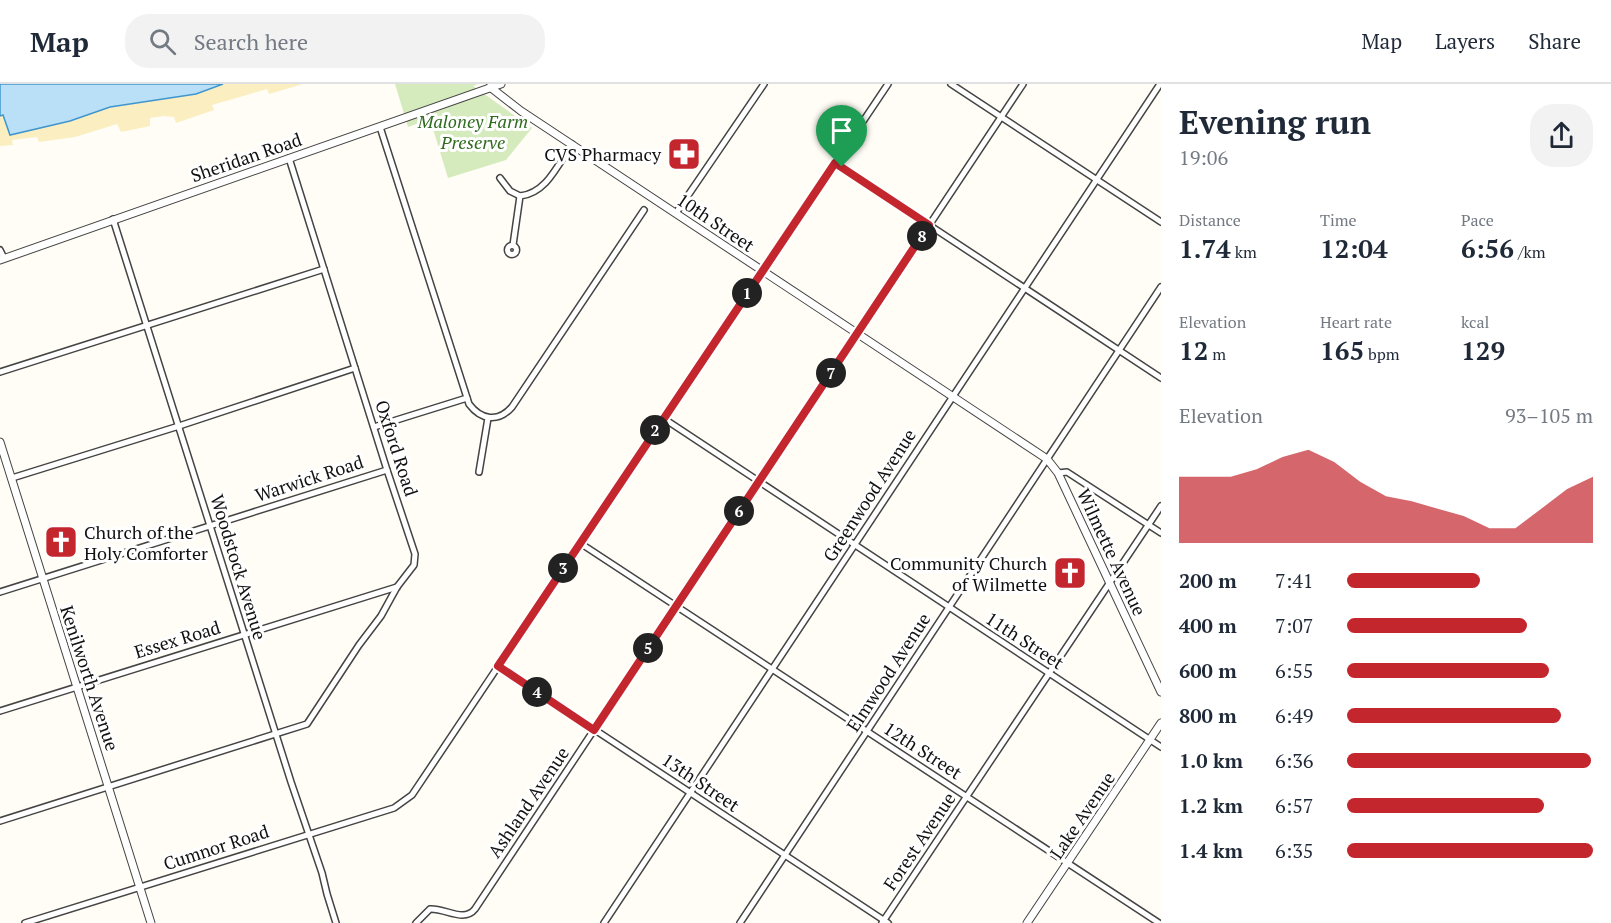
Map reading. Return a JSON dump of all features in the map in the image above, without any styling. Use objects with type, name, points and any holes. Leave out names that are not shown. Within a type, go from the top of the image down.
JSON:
[{"type":"street","name":"Sheridan Road","points":[[2,259],[501,84]]},
{"type":"street","points":[[676,213],[764,84]]},
{"type":"street","points":[[498,666],[888,84]]},
{"type":"street","points":[[951,84],[1161,222]]},
{"type":"street","name":"Ashland Avenue","points":[[416,923],[430,909],[440,909],[463,916],[471,914],[1023,84]]},
{"type":"street","name":"Greenwood Avenue","points":[[604,923],[1160,84]]},
{"type":"street","name":"10th Street","points":[[490,87],[572,144],[1047,459]]},
{"type":"street","points":[[381,127],[467,398],[475,412],[488,418],[503,415],[512,407],[644,210]]},
{"type":"street","points":[[500,178],[510,191],[520,196],[532,194],[542,188],[572,144]]},
{"type":"street","name":"Oxford Road","points":[[276,733],[307,724],[381,616],[397,587],[411,571],[415,561],[415,554],[400,505],[289,158]]},
{"type":"street","points":[[835,163],[1161,378]]},
{"type":"street","points":[[513,245],[520,196]]},
{"type":"street","name":"Woodstock Avenue","points":[[113,219],[336,923]]},
{"type":"street","points":[[0,250],[2,259]]},
{"type":"street","points":[[0,372],[324,269]]},
{"type":"street","name":"Elmwood Avenue","points":[[740,923],[1161,288]]},
{"type":"street","points":[[12,478],[355,368]]},
{"type":"street","points":[[374,427],[467,398]]},
{"type":"street","points":[[479,472],[488,418]]},
{"type":"street","name":"11th Street","points":[[663,418],[1161,747]]},
{"type":"street","name":"Kenilworth Avenue","points":[[0,442],[151,923]]},
{"type":"street","name":"Wilmette Avenue","points":[[1047,459],[1058,473],[1161,692]]},
{"type":"street","name":"Warwick Road","points":[[0,592],[387,470]]},
{"type":"street","points":[[1058,473],[1067,472],[1161,533]]},
{"type":"street","name":"Forest Avenue","points":[[885,922],[966,796],[1161,506]]},
{"type":"street","name":"12th Street","points":[[580,543],[1068,863],[1148,920],[1159,923]]},
{"type":"street","name":"Essex Road","points":[[0,711],[397,587]]},
{"type":"street","name":"13th Street","points":[[498,666],[885,922]]},
{"type":"street","name":"Cumnor Road","points":[[25,923],[394,808],[412,795],[498,666]]},
{"type":"street","name":"Lake Avenue","points":[[1027,923],[1161,723]]},
{"type":"street","points":[[0,821],[276,733]]},
{"type":"green space","name":"Maloney Farm Preserve","points":[[395,84],[478,84],[473,86],[532,128],[506,160],[448,178],[430,119],[408,127]]},
{"type":"sand","points":[[223,84],[303,84],[269,94],[267,89],[212,105],[214,110],[176,123],[174,117],[164,116],[150,118],[150,126],[121,132],[117,124],[75,137],[39,142],[37,137],[12,140],[13,145],[0,146],[0,116],[3,115],[10,135],[70,121],[110,107],[196,94]]},
{"type":"water","points":[[0,84],[223,84],[196,94],[110,107],[70,121],[10,135],[3,115],[0,116]]},
{"type":"place","name":"CVS Pharmacy","points":[[684,154]]},
{"type":"place","name":"Church of the Holy Comforter","points":[[61,542]]},
{"type":"place","name":"Community Church of Wilmette","points":[[1070,573]]},
{"type":"route","points":[[835,163],[842,167],[929,225],[594,730],[498,666],[835,163]]}]
